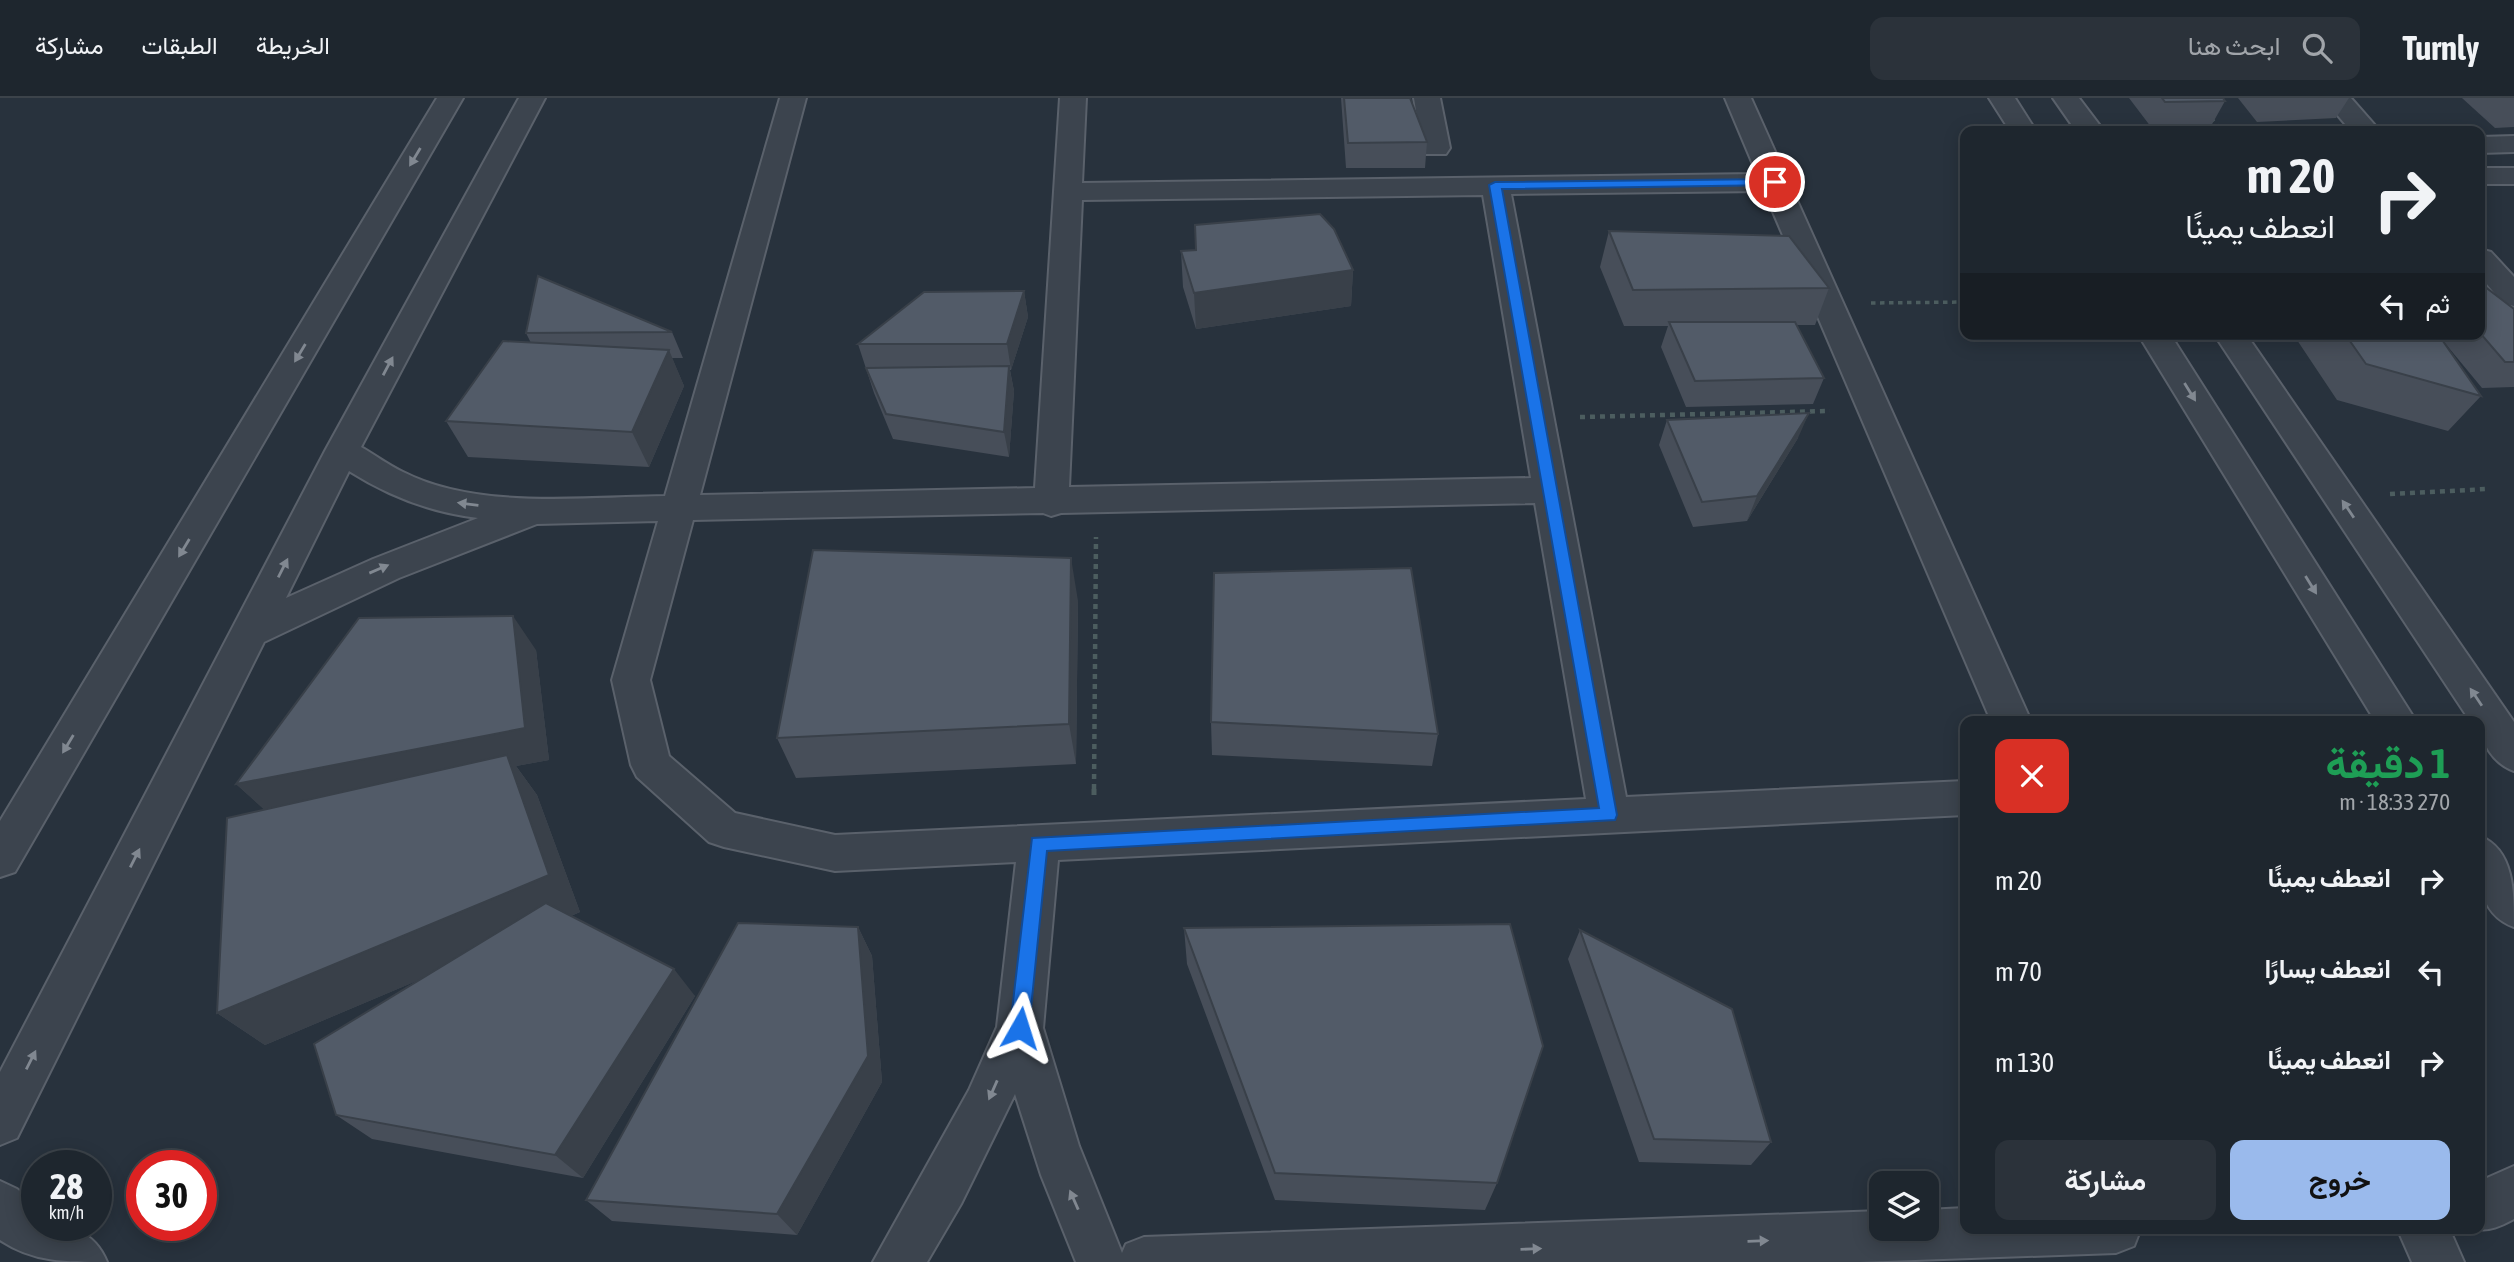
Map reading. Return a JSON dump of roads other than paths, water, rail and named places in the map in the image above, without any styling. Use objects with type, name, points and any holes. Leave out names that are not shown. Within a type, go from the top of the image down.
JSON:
[{"type":"street","points":[[0,859],[450,98]]},
{"type":"street","points":[[0,1121],[342,452],[532,98]]},
{"type":"street","points":[[793,98],[631,680],[651,765],[724,829],[835,853],[1960,798]]},
{"type":"street","points":[[1051,502],[1073,98]]},
{"type":"street","points":[[1427,98],[1436,148]]},
{"type":"street","points":[[1738,98],[2009,716]]},
{"type":"street","points":[[2002,98],[2020,126]]},
{"type":"street","points":[[2066,98],[2086,126]]},
{"type":"street","points":[[2336,98],[2361,126]]},
{"type":"street","points":[[2485,145],[2514,144]]},
{"type":"street","points":[[2485,176],[2514,176]]},
{"type":"street","points":[[1068,192],[1775,182]]},
{"type":"street","points":[[1495,185],[1609,815]]},
{"type":"street","points":[[2485,264],[2514,296]]},
{"type":"street","points":[[2158,340],[2393,716]]},
{"type":"street","points":[[2234,340],[2514,754]]},
{"type":"street","points":[[342,452],[392,482],[444,499],[536,511],[1096,502],[1550,490]]},
{"type":"street","points":[[252,631],[347,582],[442,542],[536,511]]},
{"type":"street","points":[[898,1262],[962,1152],[1020,1028],[1039,844]]},
{"type":"street","points":[[2485,862],[2514,908]]},
{"type":"street","points":[[1020,1028],[1039,1103],[1062,1169],[1101,1262]]},
{"type":"street","points":[[2485,1205],[2514,1192]]},
{"type":"street","points":[[0,1206],[25,1229],[82,1262]]},
{"type":"street","points":[[1144,1262],[1960,1233]]},
{"type":"street","points":[[2425,1234],[2439,1262]]}]
